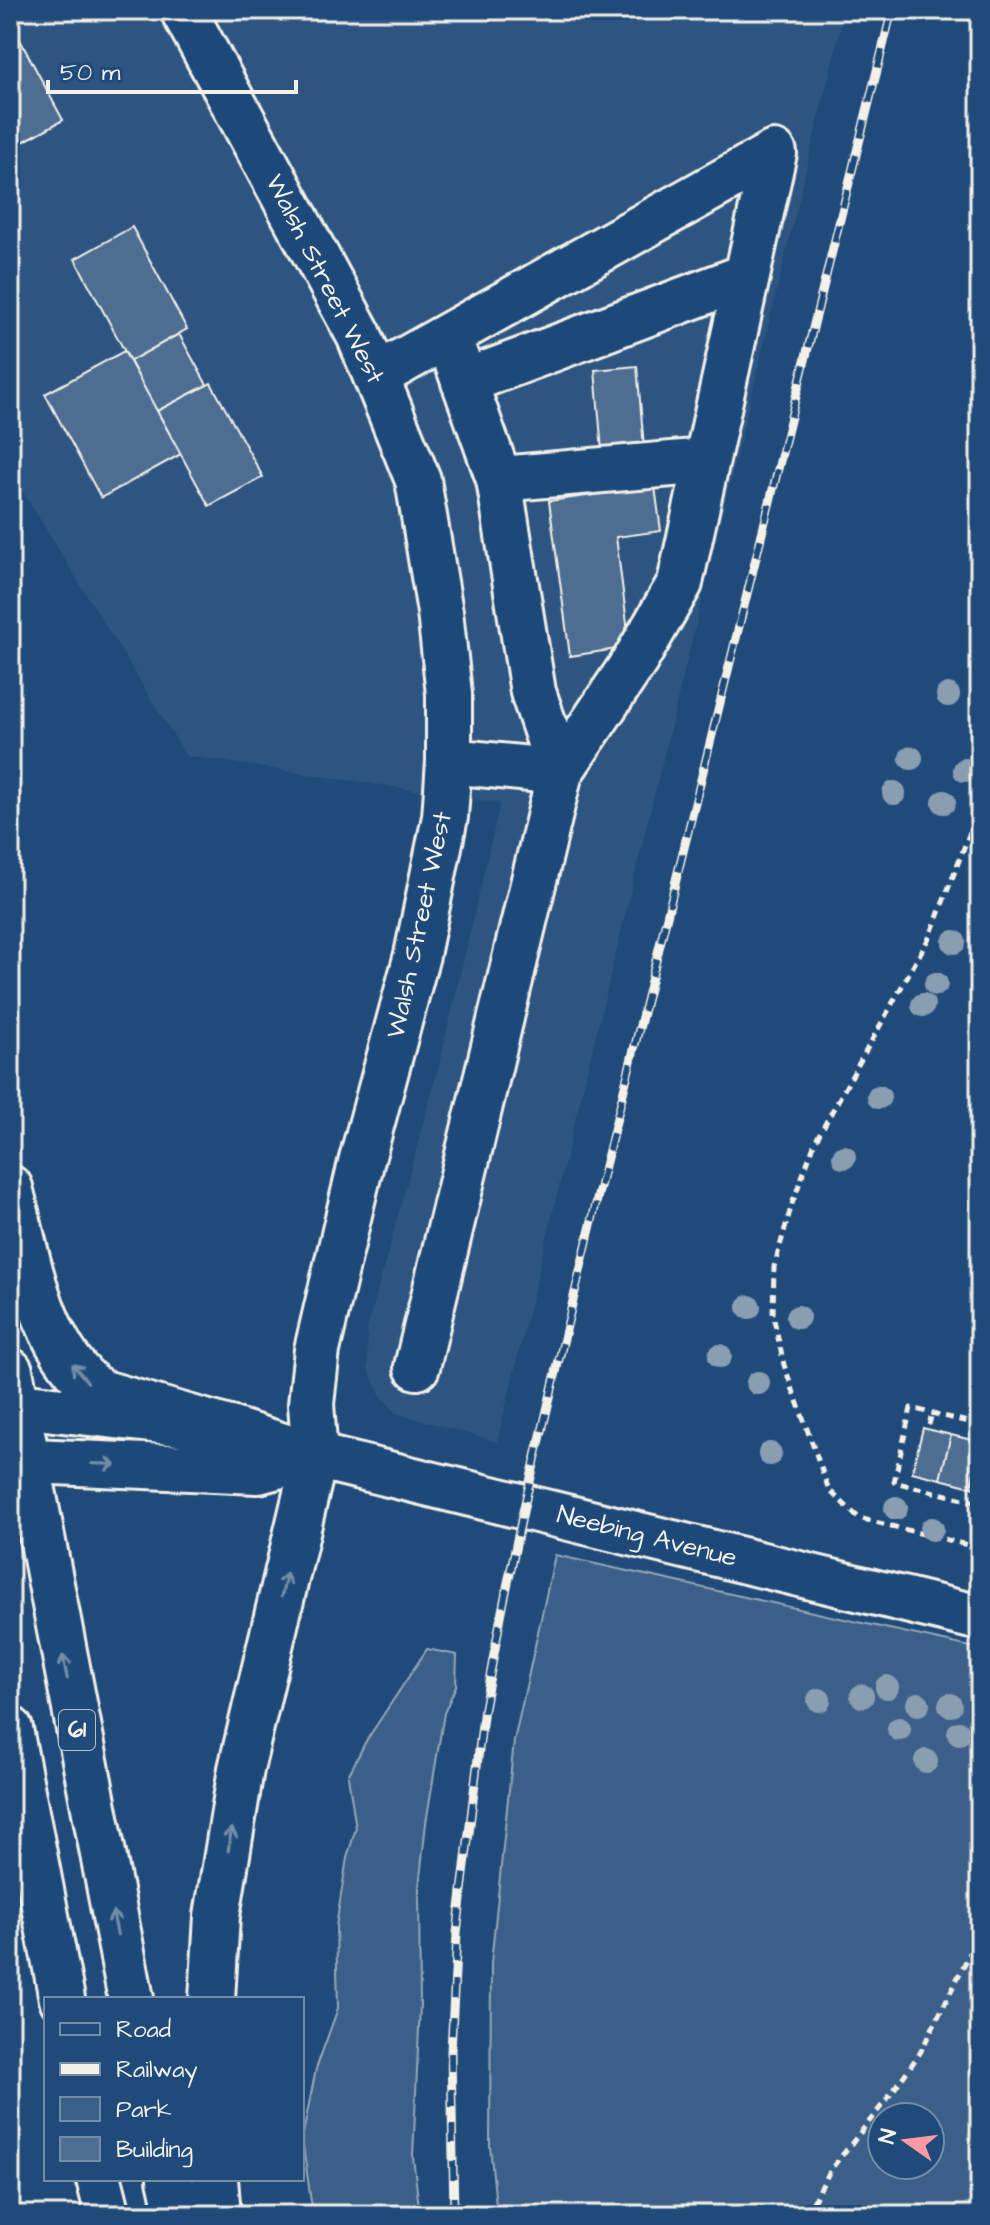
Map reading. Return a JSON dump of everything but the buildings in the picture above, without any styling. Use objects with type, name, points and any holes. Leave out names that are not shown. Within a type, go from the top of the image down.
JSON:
[{"type":"main road","name":"Walsh Street West","points":[[183,10],[359,335],[418,480],[440,612],[449,694],[445,817],[432,890],[361,1163],[317,1350],[311,1404],[315,1456],[241,1769],[217,1916],[212,1997]]},
{"type":"main road","points":[[376,376],[774,153],[680,583],[636,659],[560,772],[417,1367]]},
{"type":"main road","points":[[464,382],[747,276]]},
{"type":"main road","points":[[448,336],[499,479],[533,692],[560,772]]},
{"type":"main road","points":[[499,479],[706,461]]},
{"type":"main road","points":[[449,761],[560,772]]},
{"type":"main road","points":[[10,1188],[45,1318],[58,1343],[85,1381],[100,1392],[229,1429]]},
{"type":"main road","name":"Neebing Avenue","points":[[12,1393],[229,1429],[315,1456],[980,1618]]},
{"type":"main road","name":"61","points":[[12,1393],[18,1460],[131,1997]]},
{"type":"main road","name":"Neebing Avenue","points":[[18,1460],[258,1471],[315,1456]]},
{"type":"main road","points":[[10,1729],[62,1997]]},
{"type":"main road","points":[[10,1859],[49,1997]]},
{"type":"main road","points":[[100,2181],[108,2215]]},
{"type":"main road","points":[[170,2181],[178,2215]]},
{"type":"main road","points":[[215,2181],[218,2215]]},
{"type":"path","points":[[980,806],[930,936],[815,1142],[792,1204],[774,1267],[773,1303],[784,1365],[829,1490],[859,1518],[980,1548]]},
{"type":"path","points":[[980,1425],[911,1408],[894,1482],[980,1503]]},
{"type":"path","points":[[929,1425],[932,1413]]},
{"type":"path","points":[[806,2215],[831,2169],[920,2053],[980,1933]]},
{"type":"shaded area","points":[[10,10],[845,10],[497,1442],[396,1413],[381,1396],[368,1369],[367,1329],[439,1065],[500,803],[186,756],[10,471]]},
{"type":"green space","points":[[555,1555],[980,1649],[980,2215],[497,2215],[490,2146],[491,1963],[514,1741]]},
{"type":"green space","points":[[427,1649],[457,1655],[456,1686],[444,1713],[419,1887],[420,2006],[413,2157],[420,2215],[313,2215],[304,2153],[304,2129],[316,2069],[338,2008],[336,1926],[347,1858],[356,1828],[348,1776],[366,1741]]},
{"type":"railway","points":[[454,2215],[451,2051],[457,1933],[484,1708],[502,1611],[604,1170],[892,10]]}]
